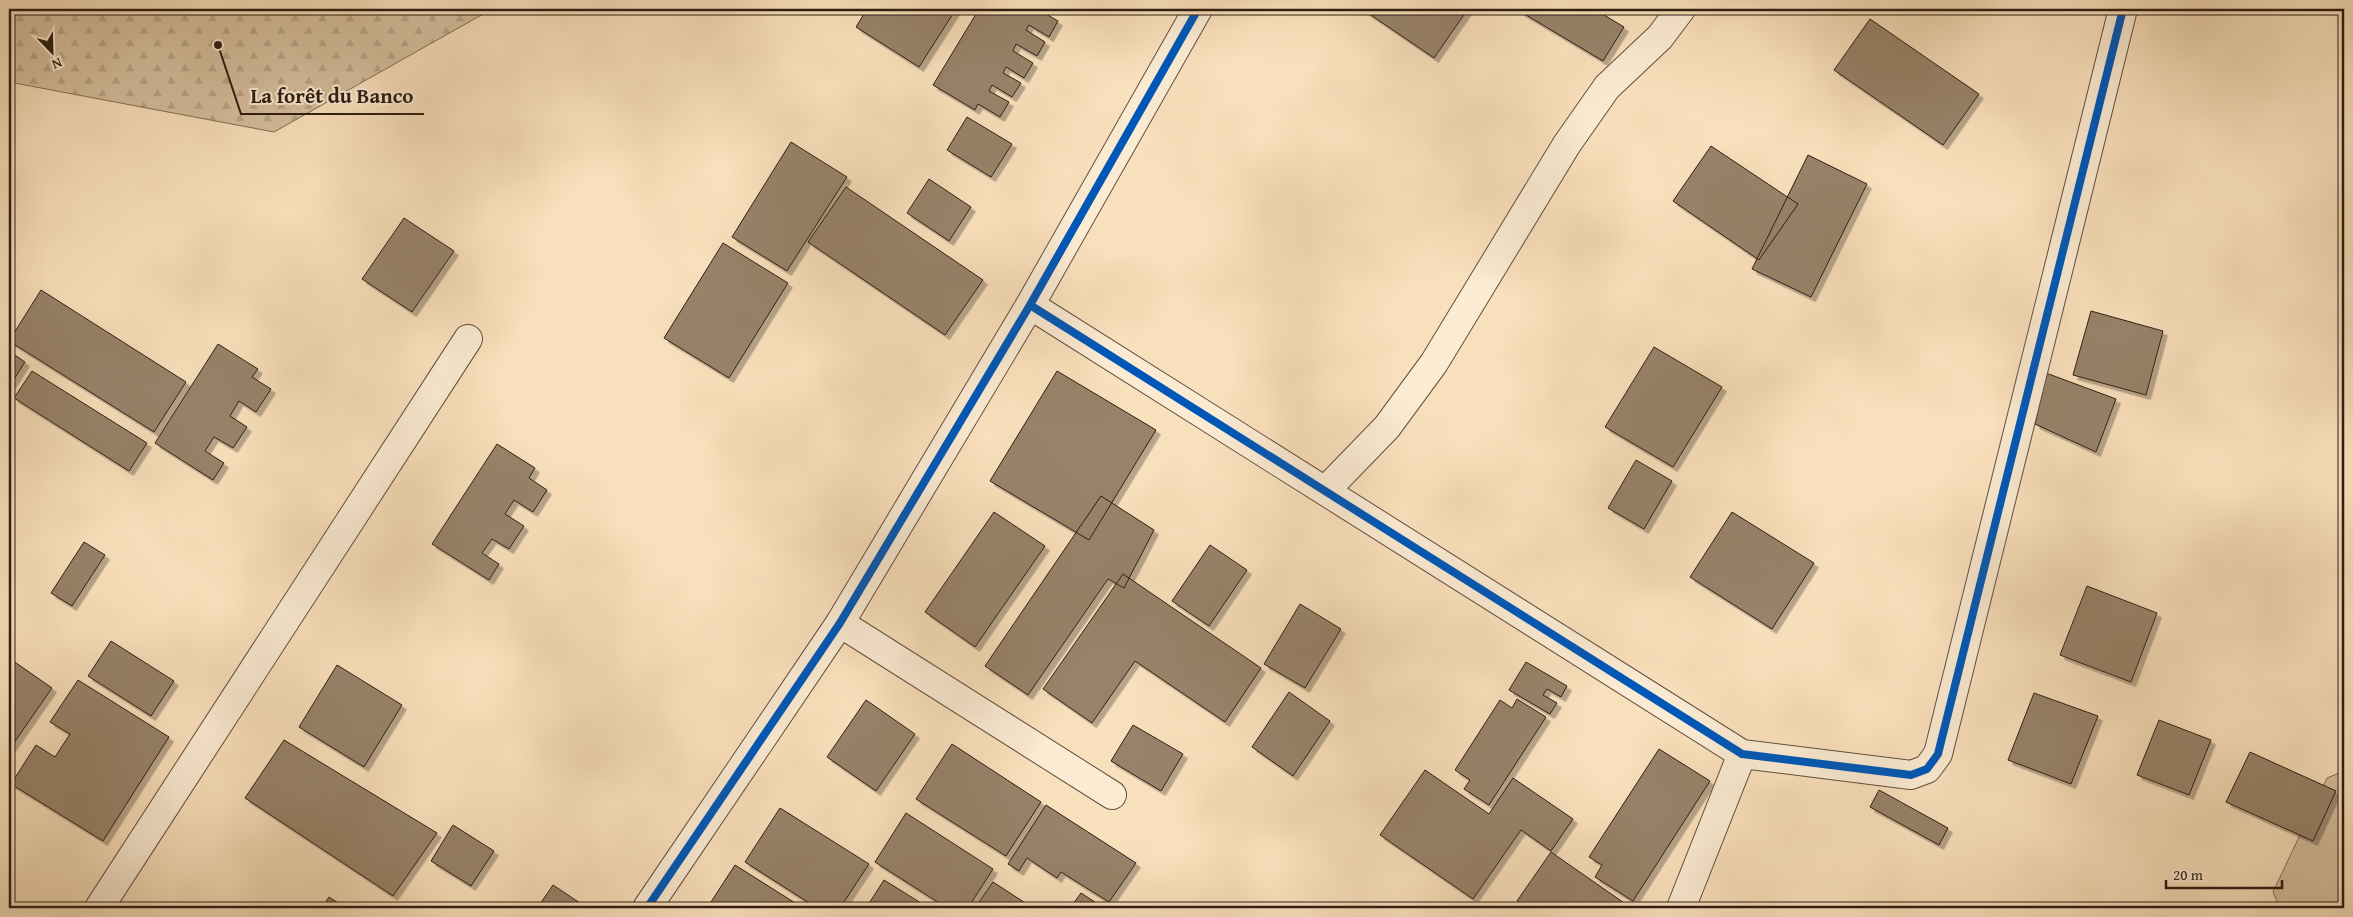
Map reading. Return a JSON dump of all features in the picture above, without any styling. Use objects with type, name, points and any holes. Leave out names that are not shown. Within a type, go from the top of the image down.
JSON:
[{"type":"street","points":[[647,908],[840,623],[1030,306],[1198,9]]},
{"type":"street","points":[[1324,491],[1387,427],[1434,363],[1567,144],[1607,87],[1660,37],[1682,9]]},
{"type":"street","points":[[1030,306],[1742,754],[1912,775],[1927,769],[1938,754],[2123,9]]},
{"type":"street","points":[[98,908],[468,340]]},
{"type":"street","points":[[840,623],[1112,795]]},
{"type":"street","points":[[1681,908],[1742,754]]},
{"type":"green space","points":[[9,9],[492,9],[274,132],[9,82]]},
{"type":"green space","points":[[2344,771],[2344,908],[2280,908],[2273,892],[2327,778]]},
{"type":"building","points":[[867,9],[956,9],[919,67],[856,27]]},
{"type":"building","points":[[979,9],[1037,9],[1058,21],[1049,37],[1029,25],[1026,30],[1045,42],[1037,56],[1016,44],[1013,51],[1033,63],[1024,78],[1006,67],[1003,73],[1021,83],[1012,97],[992,85],[989,91],[1009,102],[1000,117],[978,104],[975,110],[933,85]]},
{"type":"building","points":[[1362,9],[1468,9],[1434,58]]},
{"type":"building","points":[[1516,9],[1594,9],[1624,27],[1603,61]]},
{"type":"building","points":[[1870,19],[1979,94],[1943,145],[1834,70]]},
{"type":"building","points":[[967,117],[1012,144],[991,177],[947,150]]},
{"type":"building","points":[[791,142],[847,177],[787,271],[732,237]]},
{"type":"building","points":[[1711,146],[1798,204],[1759,260],[1673,201]]},
{"type":"building","points":[[1808,155],[1867,184],[1811,297],[1752,269]]},
{"type":"building","points":[[929,179],[971,207],[949,241],[907,213]]},
{"type":"building","points":[[846,187],[983,280],[945,335],[808,242]]},
{"type":"building","points":[[404,218],[454,251],[412,312],[362,279]]},
{"type":"building","points":[[723,243],[788,283],[729,378],[664,338]]},
{"type":"building","points":[[41,290],[186,382],[154,432],[9,341]]},
{"type":"building","points":[[2091,311],[2163,331],[2146,395],[2073,375]]},
{"type":"building","points":[[218,344],[258,369],[252,377],[271,389],[256,412],[239,401],[230,416],[247,427],[233,448],[214,437],[205,451],[224,463],[213,480],[155,443]]},
{"type":"building","points":[[1654,347],[1722,387],[1673,467],[1605,427]]},
{"type":"building","points":[[9,351],[25,362],[9,387]]},
{"type":"building","points":[[32,371],[147,443],[129,471],[14,398]]},
{"type":"building","points":[[1057,371],[1156,430],[1089,540],[990,481]]},
{"type":"building","points":[[2046,373],[2116,399],[2096,452],[2035,424]]},
{"type":"building","points":[[497,444],[535,468],[529,478],[547,490],[533,512],[514,500],[505,514],[524,526],[509,549],[492,539],[482,553],[499,564],[489,580],[432,544]]},
{"type":"building","points":[[1636,460],[1672,481],[1644,529],[1608,508]]},
{"type":"building","points":[[1101,496],[1154,530],[1124,588],[1108,579],[1028,695],[985,666]]},
{"type":"building","points":[[994,512],[1045,546],[975,647],[925,612]]},
{"type":"building","points":[[1732,512],[1814,563],[1772,629],[1690,577]]},
{"type":"building","points":[[84,542],[105,555],[72,606],[51,593]]},
{"type":"building","points":[[1210,545],[1247,570],[1209,626],[1172,601]]},
{"type":"building","points":[[1123,574],[1261,668],[1225,722],[1135,661],[1092,723],[1043,689]]},
{"type":"building","points":[[2087,586],[2157,613],[2131,682],[2060,655]]},
{"type":"building","points":[[1300,604],[1341,629],[1305,688],[1264,664]]},
{"type":"building","points":[[111,641],[174,681],[151,716],[88,676]]},
{"type":"building","points":[[9,658],[52,688],[9,750]]},
{"type":"building","points":[[1526,662],[1567,686],[1561,697],[1547,689],[1543,695],[1557,703],[1550,714],[1509,690]]},
{"type":"building","points":[[337,665],[402,705],[364,767],[299,727]]},
{"type":"building","points":[[78,680],[169,737],[103,841],[11,784],[36,745],[55,757],[70,734],[50,722]]},
{"type":"building","points":[[1289,692],[1330,721],[1293,776],[1252,747]]},
{"type":"building","points":[[2034,693],[2098,716],[2071,784],[2008,760]]},
{"type":"building","points":[[1517,699],[1546,717],[1489,805],[1464,789],[1470,780],[1455,770],[1500,700],[1512,708]]},
{"type":"building","points":[[866,700],[915,734],[876,791],[827,757]]},
{"type":"building","points":[[2159,720],[2211,740],[2189,795],[2137,775]]},
{"type":"building","points":[[1133,725],[1183,754],[1161,791],[1111,761]]},
{"type":"building","points":[[284,740],[437,833],[393,896],[245,798]]},
{"type":"building","points":[[952,744],[1041,802],[1006,856],[916,799]]},
{"type":"building","points":[[1659,749],[1710,781],[1633,901],[1595,877],[1602,865],[1589,857]]},
{"type":"building","points":[[2250,752],[2336,791],[2313,841],[2226,802]]},
{"type":"building","points":[[1425,770],[1489,814],[1513,778],[1573,819],[1551,851],[1521,830],[1473,899],[1380,835]]},
{"type":"building","points":[[1879,790],[1948,828],[1939,845],[1870,807]]},
{"type":"building","points":[[1046,805],[1136,863],[1109,902],[1061,872],[1057,878],[1027,858],[1019,871],[1008,864]]},
{"type":"building","points":[[780,808],[869,864],[840,908],[817,908],[745,862]]},
{"type":"building","points":[[906,813],[993,869],[968,908],[947,908],[875,862]]},
{"type":"building","points":[[453,825],[494,851],[471,886],[431,861]]},
{"type":"building","points":[[1551,852],[1627,905],[1624,908],[1527,908],[1517,901]]},
{"type":"building","points":[[735,865],[803,908],[707,908]]},
{"type":"building","points":[[884,880],[929,908],[866,908]]},
{"type":"building","points":[[993,882],[1033,908],[975,908]]},
{"type":"building","points":[[553,885],[586,908],[546,908],[540,904]]},
{"type":"building","points":[[1081,893],[1104,908],[1070,908]]},
{"type":"building","points":[[329,897],[346,908],[322,908]]},
{"type":"cycle path","points":[[647,908],[840,623],[1030,305],[1198,9]]},
{"type":"cycle path","points":[[1030,305],[1742,754],[1911,775],[1927,769],[1938,754],[2123,9]]},
{"type":"place","name":"La forêt du Banco","points":[[218,45]]}]
